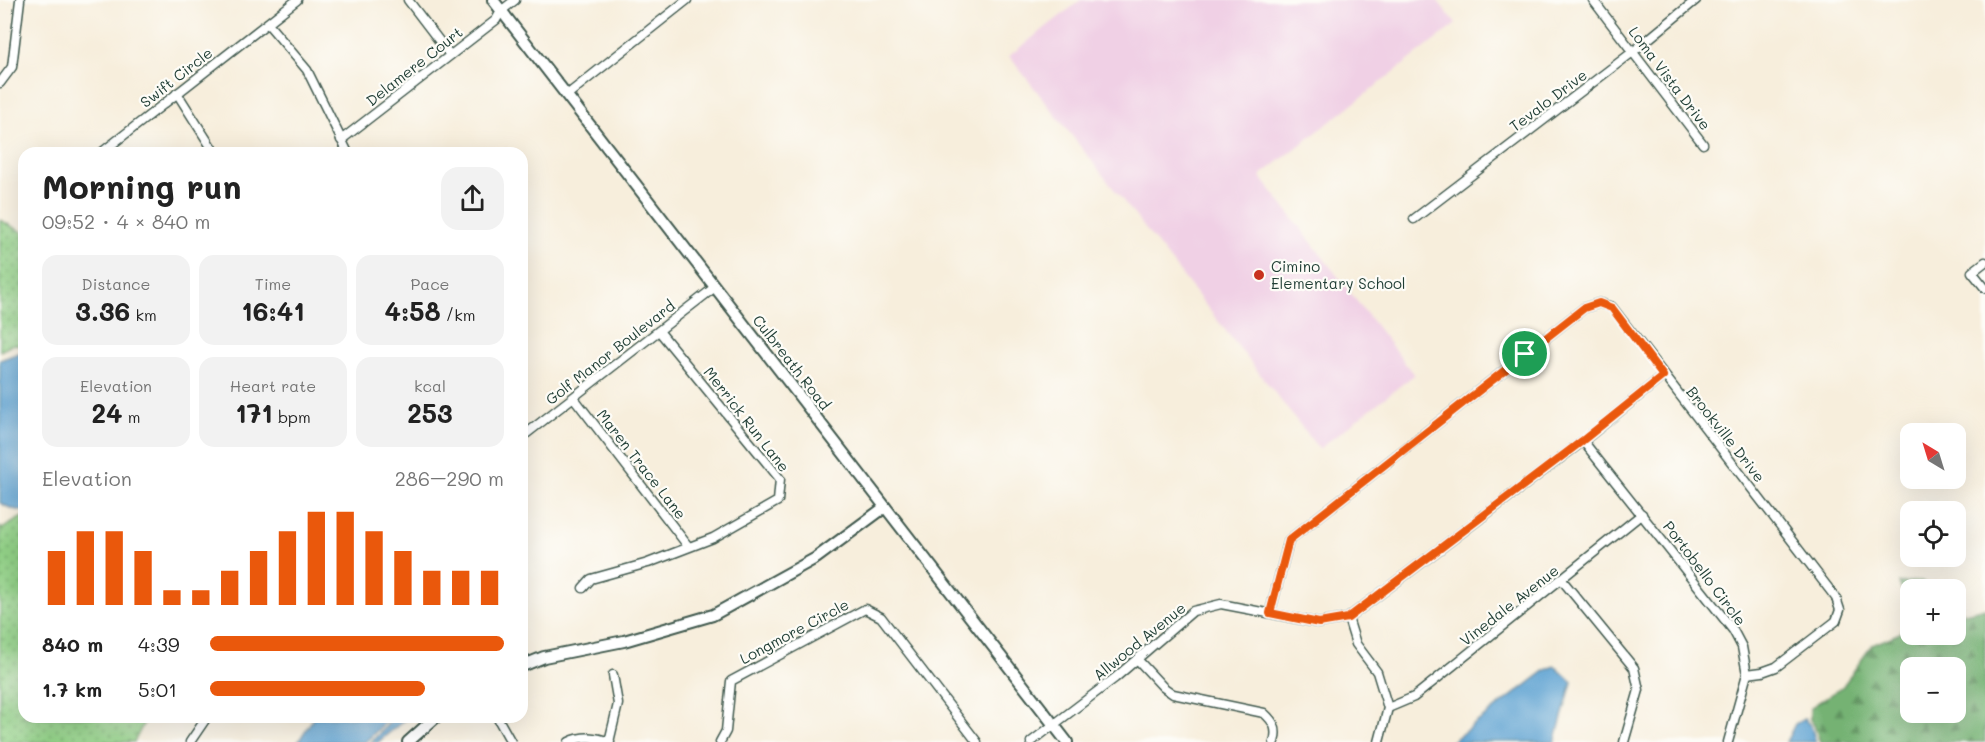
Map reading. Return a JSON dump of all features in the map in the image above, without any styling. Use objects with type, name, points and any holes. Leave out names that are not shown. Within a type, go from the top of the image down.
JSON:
[{"type":"street","points":[[0,83],[12,67],[20,0]]},
{"type":"street","name":"Swift Circle","points":[[109,147],[297,0]]},
{"type":"street","points":[[408,0],[450,55]]},
{"type":"street","name":"Culbreath Road","points":[[493,0],[1067,742]]},
{"type":"street","name":"Delamere Court","points":[[341,140],[496,20],[501,11],[515,0]]},
{"type":"street","points":[[567,95],[687,0]]},
{"type":"street","name":"Loma Vista Drive","points":[[1593,0],[1703,144]]},
{"type":"street","name":"Tevalo Drive","points":[[1414,219],[1634,51],[1696,0]]},
{"type":"street","points":[[268,24],[307,69],[345,147]]},
{"type":"street","points":[[177,93],[211,147]]},
{"type":"street","points":[[1985,262],[1972,272],[1985,288]]},
{"type":"street","name":"Golf Manor Boulevard","points":[[528,432],[715,287]]},
{"type":"street","name":"Brookville Drive","points":[[1270,613],[1289,540],[1584,308],[1599,303],[1612,308],[1836,598],[1840,610],[1836,621],[1776,667],[1747,674]]},
{"type":"street","name":"Merrick Run Lane","points":[[583,588],[591,579],[648,563],[713,538],[778,501],[780,479],[659,330]]},
{"type":"street","name":"Allwood Avenue","points":[[1031,742],[1054,726],[1193,612],[1221,604],[1319,623],[1348,618],[1582,441],[1663,376]]},
{"type":"street","name":"Maren Trace Lane","points":[[574,398],[688,546]]},
{"type":"street","name":"Portobello Circle","points":[[1582,441],[1733,630],[1742,647],[1747,674],[1728,742]]},
{"type":"street","points":[[528,664],[544,657],[624,641],[713,615],[816,558],[885,507]]},
{"type":"street","name":"Vinedale Avenue","points":[[1388,708],[1414,697],[1642,514]]},
{"type":"street","points":[[1562,580],[1634,668],[1639,690],[1624,742]]},
{"type":"street","name":"Longmore Circle","points":[[720,742],[726,731],[731,681],[865,609],[882,617],[977,742]]},
{"type":"street","points":[[1348,618],[1356,644],[1377,672],[1388,708],[1379,742]]},
{"type":"street","points":[[1137,659],[1163,687],[1173,694],[1264,713],[1273,722],[1277,733],[1274,742]]},
{"type":"street","points":[[569,742],[577,738],[593,737],[609,742],[618,704],[613,675]]},
{"type":"street","points":[[190,742],[203,723]]},
{"type":"street","points":[[408,742],[429,723]]},
{"type":"street","points":[[500,723],[511,742]]},
{"type":"shaded area","name":"Cimino Elementary School","points":[[1081,0],[1437,0],[1456,24],[1260,176],[1414,375],[1319,449],[1009,56]]},
{"type":"green space","points":[[0,220],[18,230],[18,345],[14,344],[0,351]]},
{"type":"green space","points":[[18,520],[18,723],[144,723],[134,742],[0,742],[0,527],[2,529]]},
{"type":"green space","points":[[1985,608],[1985,742],[1820,742],[1810,720],[1810,708],[1843,686],[1872,645],[1900,633],[1900,645],[1966,645],[1966,613]]},
{"type":"water","points":[[18,353],[18,510],[0,503],[0,360]]},
{"type":"water","points":[[1555,666],[1572,682],[1555,742],[1451,742],[1546,670]]},
{"type":"water","points":[[1804,719],[1811,726],[1816,742],[1786,742],[1795,724]]},
{"type":"water","points":[[310,723],[385,723],[365,742],[298,742]]},
{"type":"water","points":[[389,723],[401,723],[378,742],[371,742]]},
{"type":"place","name":"Cimino Elementary School","points":[[1259,275]]},
{"type":"route","points":[[1599,303],[1612,308],[1663,376],[1582,441],[1348,618],[1319,623],[1270,613],[1289,540],[1525,354],[1584,308],[1599,303]]}]
